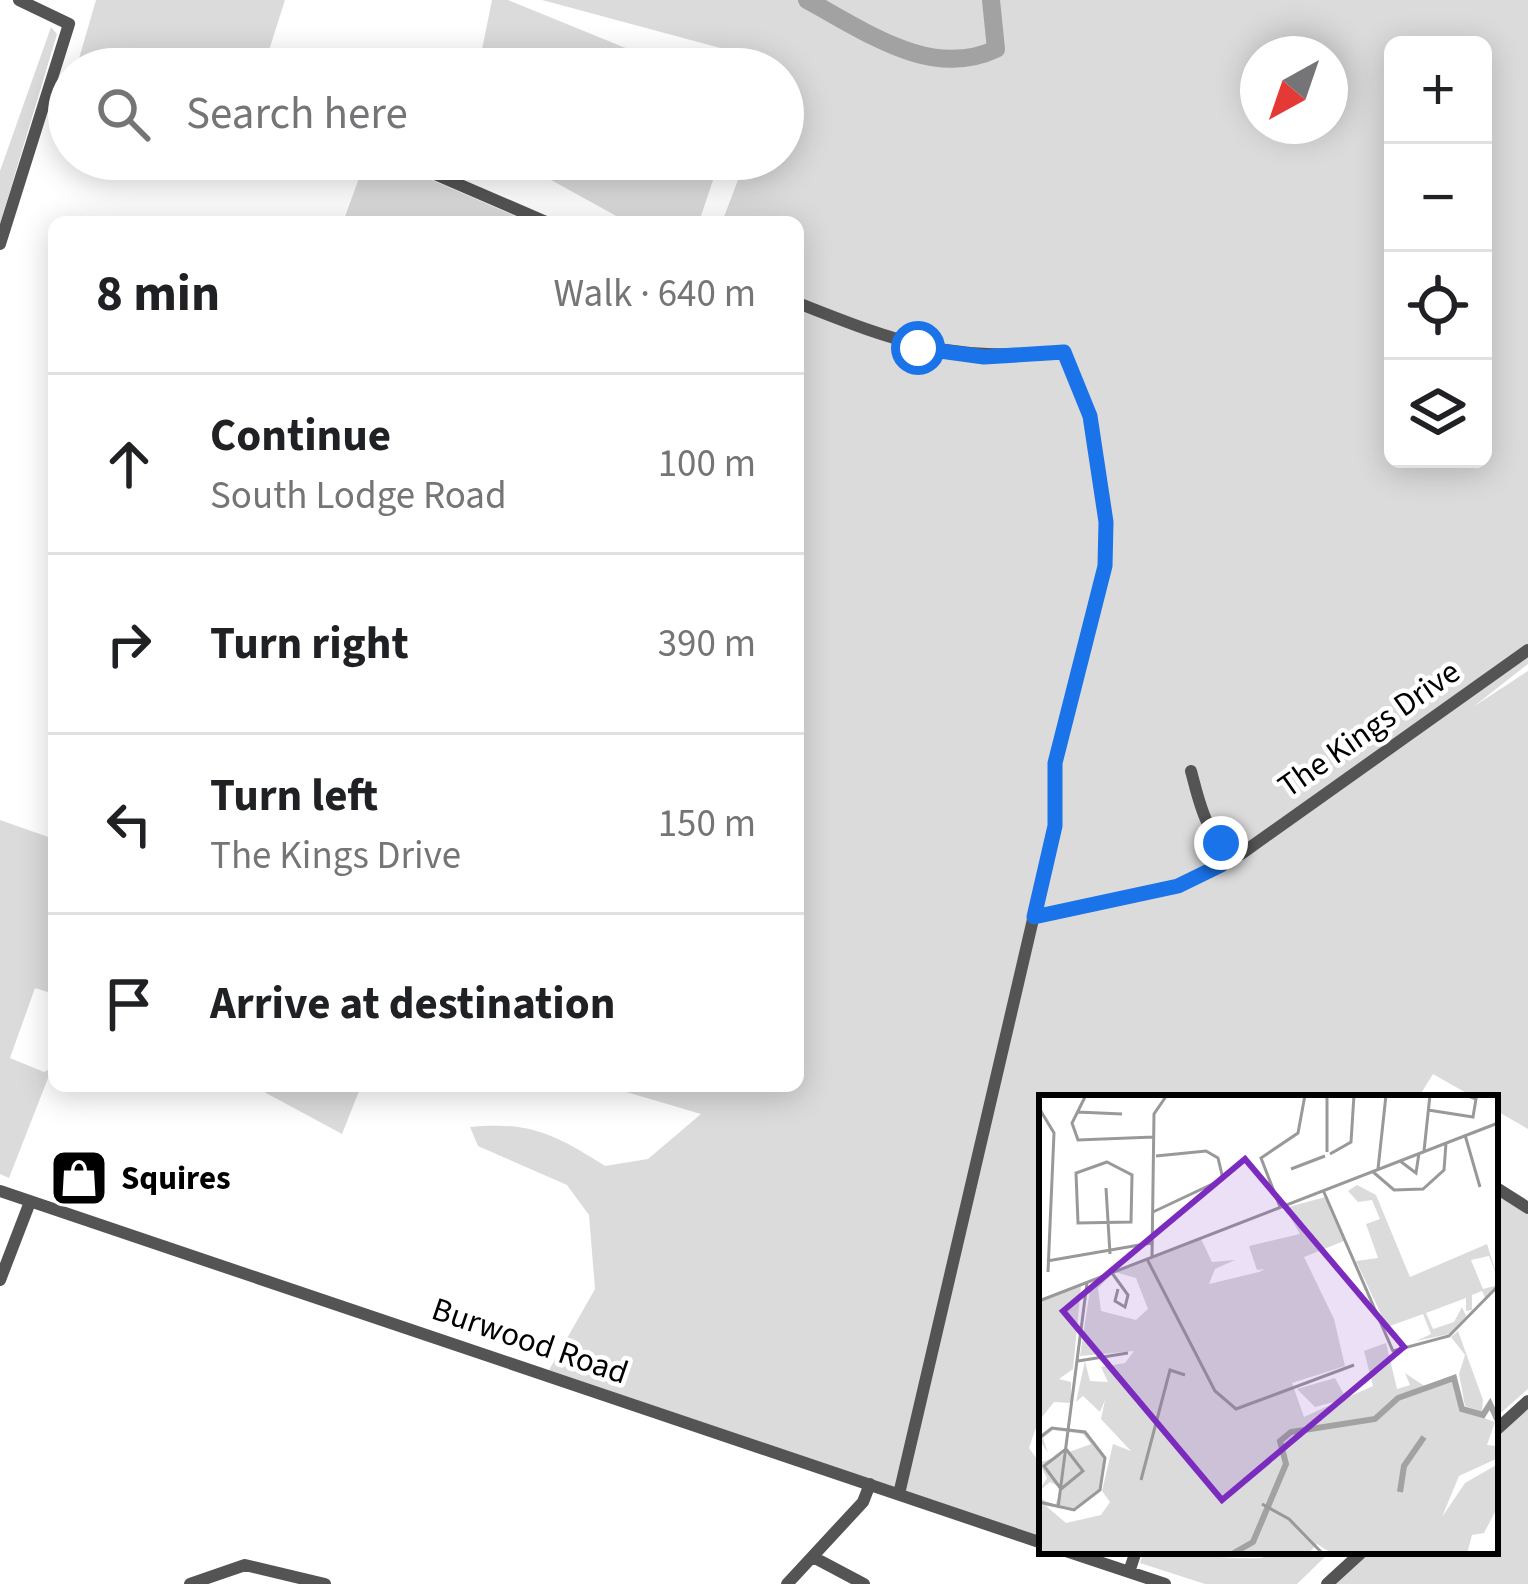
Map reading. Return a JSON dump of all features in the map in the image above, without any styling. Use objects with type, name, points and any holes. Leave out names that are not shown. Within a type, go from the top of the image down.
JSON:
[{"type":"street","points":[[19,0],[69,24],[61,48]]},
{"type":"street","points":[[0,244],[48,91]]},
{"type":"street","points":[[449,180],[532,216]]},
{"type":"street","points":[[804,305],[875,334],[946,354],[1064,352],[1090,416],[1106,522],[1105,566],[1055,763],[1055,826],[899,1494]]},
{"type":"street","name":"The Kings Drive","points":[[1034,917],[1178,886],[1221,865],[1528,650]]},
{"type":"street","points":[[1191,771],[1208,826],[1225,848],[1241,854]]},
{"type":"street","points":[[1221,865],[1225,848]]},
{"type":"street","points":[[1498,1189],[1528,1208]]},
{"type":"street","name":"Burwood Road","points":[[0,1191],[1039,1542]]},
{"type":"street","points":[[0,1280],[30,1202]]},
{"type":"street","points":[[1498,1428],[1528,1401]]},
{"type":"street","points":[[788,1584],[862,1502],[870,1484]]},
{"type":"street","points":[[1075,1554],[1165,1584]]},
{"type":"street","points":[[1129,1572],[1135,1554]]},
{"type":"street","points":[[1327,1584],[1360,1554]]},
{"type":"street","points":[[813,1557],[864,1584]]},
{"type":"street","points":[[190,1584],[245,1565],[326,1584]]},
{"type":"shaded area","points":[[96,0],[285,0],[270,48],[82,48]]},
{"type":"shaded area","points":[[492,0],[508,0],[626,48],[482,48]]},
{"type":"shaded area","points":[[542,0],[1528,0],[1528,664],[1473,707],[1528,671],[1528,1129],[1498,1112],[1498,1095],[1470,1095],[1433,1074],[1420,1095],[1039,1095],[1039,1419],[1029,1448],[1039,1462],[1039,1537],[549,1370],[595,1289],[589,1215],[567,1185],[478,1146],[470,1127],[510,1126],[542,1133],[605,1166],[648,1159],[701,1114],[626,1092],[804,1092],[804,216],[724,216],[738,180],[804,180],[804,48],[720,48]]},
{"type":"shaded area","points":[[51,27],[57,34],[53,48],[48,48],[48,64],[0,224],[0,171]]},
{"type":"shaded area","points":[[358,180],[432,180],[515,216],[345,216]]},
{"type":"shaded area","points":[[551,180],[713,180],[701,216],[616,216]]},
{"type":"shaded area","points":[[0,820],[48,837],[48,992],[35,988],[10,1058],[48,1070],[48,1078],[9,1178],[0,1174]]},
{"type":"shaded area","points":[[264,1092],[359,1092],[342,1134]]},
{"type":"shaded area","points":[[1498,1196],[1528,1212],[1528,1389],[1498,1415]]},
{"type":"shaded area","points":[[1528,1408],[1528,1584],[1335,1584],[1368,1554],[1498,1554],[1498,1435]]},
{"type":"shaded area","points":[[1143,1554],[1262,1558],[1265,1554],[1328,1554],[1297,1584],[1205,1584],[1140,1563]]},
{"type":"waterway","points":[[807,0],[899,48],[947,59],[996,49],[991,0]]},
{"type":"place","name":"Squires","points":[[79,1178]]},
{"type":"route","points":[[918,348],[984,357],[1064,352],[1090,416],[1106,522],[1105,566],[1055,763],[1055,826],[1034,917],[1178,886],[1221,865],[1225,848],[1221,843]]}]
